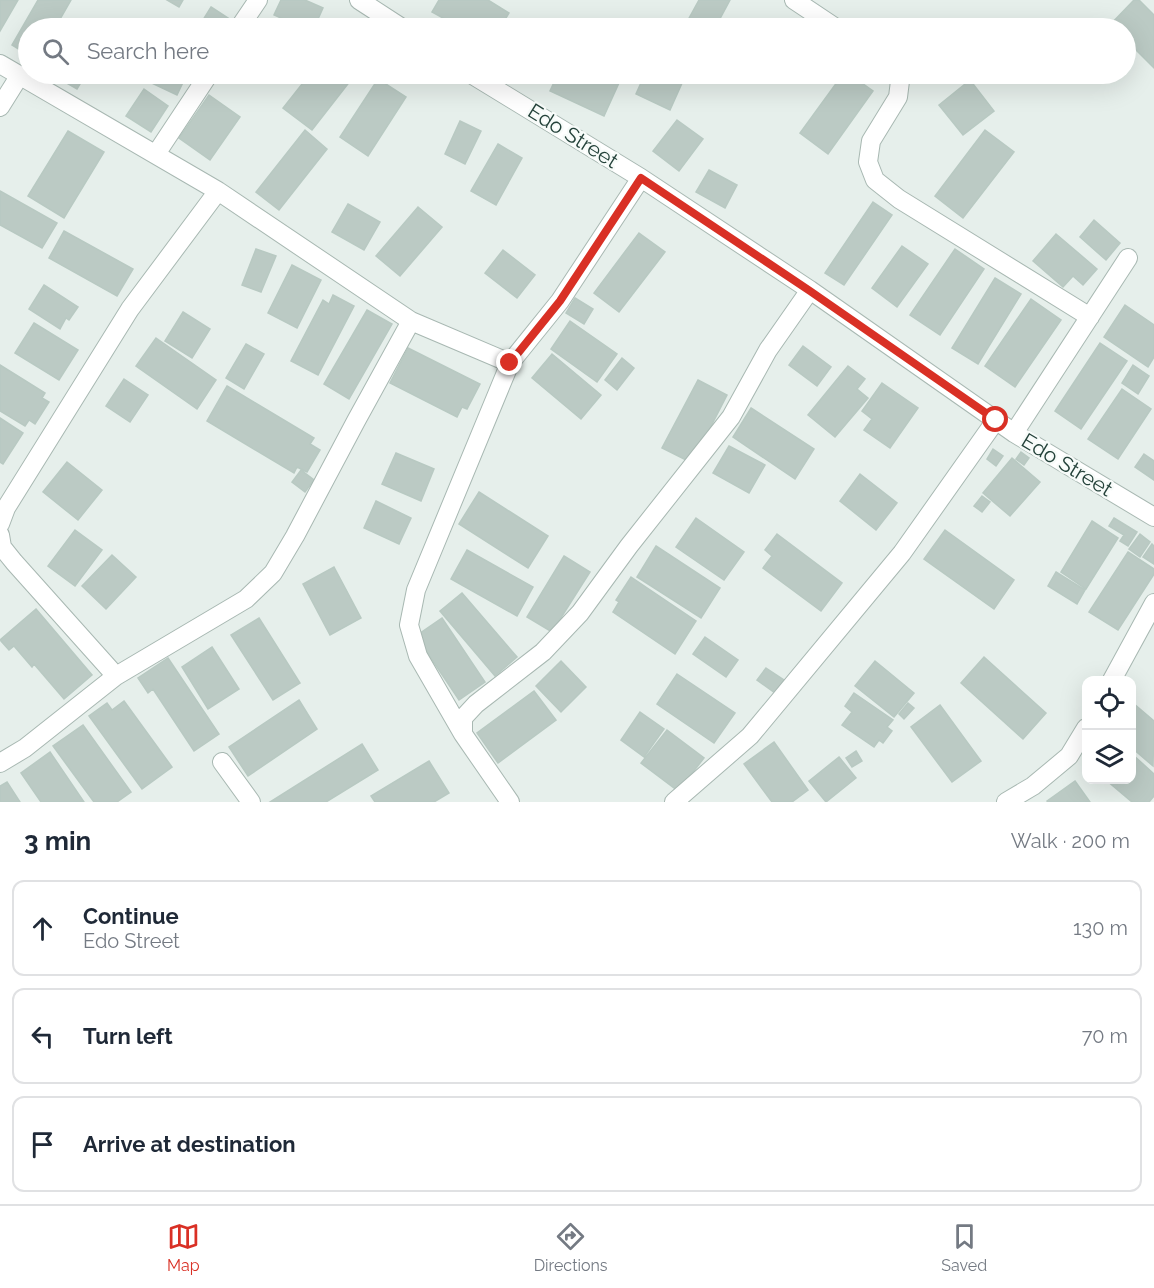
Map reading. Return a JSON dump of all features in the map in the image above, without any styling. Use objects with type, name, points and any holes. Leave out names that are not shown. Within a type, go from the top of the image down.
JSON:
[{"type":"street","points":[[246,18],[258,0]]},
{"type":"street","points":[[359,0],[387,18]]},
{"type":"street","points":[[794,0],[821,18]]},
{"type":"street","points":[[0,64],[18,74]]},
{"type":"street","points":[[0,107],[18,78]]},
{"type":"street","points":[[35,84],[218,191],[411,321],[510,363]]},
{"type":"street","points":[[156,154],[202,84]]},
{"type":"street","name":"Edo Street","points":[[487,84],[641,178],[810,291],[1014,433],[1154,517]]},
{"type":"street","points":[[900,84],[898,97],[871,141],[868,162],[875,180],[899,199],[1090,316]]},
{"type":"street","points":[[510,802],[463,734],[418,657],[409,625],[416,590],[510,363],[560,301],[641,178]]},
{"type":"street","points":[[0,524],[6,508],[130,309],[218,191]]},
{"type":"street","points":[[1014,433],[1128,258]]},
{"type":"street","points":[[463,734],[463,718],[476,704],[543,652],[580,613],[629,546],[731,417],[768,350],[810,291]]},
{"type":"street","points":[[0,763],[25,748],[116,676],[246,599],[273,573],[411,321]]},
{"type":"street","points":[[674,802],[750,736],[902,553],[996,420]]},
{"type":"street","points":[[0,535],[2,547],[14,562],[116,676]]},
{"type":"street","points":[[1115,676],[1154,603]]},
{"type":"street","points":[[1006,802],[1033,786],[1069,756],[1085,730]]},
{"type":"street","points":[[222,762],[251,802]]},
{"type":"building","points":[[0,0],[18,0],[0,31]]},
{"type":"building","points":[[38,0],[71,0],[61,18],[28,18]]},
{"type":"building","points":[[167,0],[183,0],[179,7]]},
{"type":"building","points":[[281,0],[305,0],[323,8],[318,18],[281,18],[274,15]]},
{"type":"building","points":[[439,0],[488,0],[509,13],[506,18],[443,18],[432,12]]},
{"type":"building","points":[[699,0],[730,0],[720,18],[689,18]]},
{"type":"building","points":[[1134,0],[1139,0],[1154,15],[1154,68],[1136,50],[1136,18],[1117,18]]},
{"type":"building","points":[[211,7],[228,18],[204,18]]},
{"type":"building","points":[[18,35],[18,49],[12,45]]},
{"type":"building","points":[[68,84],[80,84],[77,89]]},
{"type":"building","points":[[154,84],[182,84],[177,95]]},
{"type":"building","points":[[302,84],[348,84],[312,130],[283,108]]},
{"type":"building","points":[[375,84],[386,84],[406,97],[368,156],[340,137]]},
{"type":"building","points":[[553,84],[618,84],[604,116],[550,91]]},
{"type":"building","points":[[640,84],[682,84],[670,110],[636,94]]},
{"type":"building","points":[[836,84],[863,84],[873,91],[828,154],[800,133]]},
{"type":"building","points":[[965,84],[973,84],[994,111],[963,135],[939,105]]},
{"type":"building","points":[[144,89],[168,106],[151,132],[126,116]]},
{"type":"building","points":[[209,95],[240,117],[210,160],[179,138]]},
{"type":"building","points":[[677,120],[703,139],[679,171],[653,151]]},
{"type":"building","points":[[460,121],[481,131],[465,164],[445,154]]},
{"type":"building","points":[[305,130],[327,149],[279,210],[256,192]]},
{"type":"building","points":[[985,130],[1014,152],[963,218],[935,196]]},
{"type":"building","points":[[68,131],[104,152],[64,218],[28,196]]},
{"type":"building","points":[[498,144],[522,158],[496,205],[471,191]]},
{"type":"building","points":[[709,170],[737,185],[725,208],[696,192]]},
{"type":"building","points":[[0,191],[57,223],[42,248],[0,225]]},
{"type":"building","points":[[873,202],[892,215],[844,285],[825,273]]},
{"type":"building","points":[[348,204],[380,222],[364,250],[332,232]]},
{"type":"building","points":[[418,207],[442,227],[400,276],[376,256]]},
{"type":"building","points":[[1094,220],[1120,243],[1106,260],[1080,237]]},
{"type":"building","points":[[64,231],[133,269],[117,296],[49,258]]},
{"type":"building","points":[[639,233],[665,252],[619,312],[594,293]]},
{"type":"building","points":[[1056,234],[1097,269],[1083,285],[1073,276],[1063,287],[1033,261]]},
{"type":"building","points":[[902,246],[928,264],[897,307],[872,288]]},
{"type":"building","points":[[256,249],[276,256],[261,292],[242,285]]},
{"type":"building","points":[[955,249],[984,269],[940,335],[910,315]]},
{"type":"building","points":[[503,250],[535,275],[517,298],[485,273]]},
{"type":"building","points":[[292,265],[321,280],[297,328],[268,313]]},
{"type":"building","points":[[995,278],[1021,294],[978,364],[952,348]]},
{"type":"building","points":[[44,285],[78,307],[69,320],[66,318],[60,329],[29,309]]},
{"type":"building","points":[[333,295],[354,306],[318,375],[291,361],[323,300],[329,304]]},
{"type":"building","points":[[575,298],[593,309],[584,324],[566,313]]},
{"type":"building","points":[[1031,299],[1061,320],[1015,387],[985,366]]},
{"type":"building","points":[[1125,305],[1154,325],[1154,357],[1148,367],[1104,337]]},
{"type":"building","points":[[367,310],[392,324],[349,399],[324,384]]},
{"type":"building","points":[[183,312],[210,329],[192,358],[165,341]]},
{"type":"building","points":[[570,321],[617,354],[597,382],[551,349]]},
{"type":"building","points":[[34,323],[78,350],[59,380],[15,353]]},
{"type":"building","points":[[156,338],[216,380],[197,409],[136,366]]},
{"type":"building","points":[[1100,343],[1127,361],[1081,429],[1055,411]]},
{"type":"building","points":[[246,344],[264,354],[244,389],[226,378]]},
{"type":"building","points":[[803,346],[831,367],[817,386],[789,365]]},
{"type":"building","points":[[408,348],[480,384],[467,409],[462,407],[457,417],[390,383]]},
{"type":"building","points":[[552,354],[601,395],[581,419],[532,378]]},
{"type":"building","points":[[622,358],[634,368],[617,390],[605,380]]},
{"type":"building","points":[[0,365],[45,393],[42,398],[49,402],[35,424],[29,420],[25,426],[0,411]]},
{"type":"building","points":[[1133,365],[1149,376],[1138,394],[1122,383]]},
{"type":"building","points":[[848,366],[865,379],[857,389],[868,398],[835,437],[808,415]]},
{"type":"building","points":[[124,379],[148,395],[130,422],[106,406]]},
{"type":"building","points":[[698,380],[727,395],[692,463],[662,448]]},
{"type":"building","points":[[882,383],[918,408],[890,448],[864,430],[872,419],[862,411]]},
{"type":"building","points":[[227,386],[314,438],[310,444],[320,450],[307,472],[297,467],[294,473],[207,421]]},
{"type":"building","points":[[1122,389],[1151,409],[1118,459],[1088,439]]},
{"type":"building","points":[[751,408],[814,449],[795,479],[733,437]]},
{"type":"building","points":[[0,418],[23,433],[3,464],[0,462]]},
{"type":"building","points":[[729,446],[765,465],[749,493],[713,473]]},
{"type":"building","points":[[993,449],[1003,456],[996,466],[987,459]]},
{"type":"building","points":[[1021,452],[1029,458],[1024,465],[1016,459]]},
{"type":"building","points":[[396,453],[434,469],[421,501],[382,484]]},
{"type":"building","points":[[1144,454],[1154,461],[1154,480],[1135,467]]},
{"type":"building","points":[[1012,458],[1040,482],[1010,516],[983,493]]},
{"type":"building","points":[[67,462],[102,490],[78,520],[43,492]]},
{"type":"building","points":[[301,470],[314,480],[305,492],[292,482]]},
{"type":"building","points":[[860,474],[897,503],[876,530],[840,501]]},
{"type":"building","points":[[479,492],[548,536],[528,568],[459,524]]},
{"type":"building","points":[[982,496],[990,502],[982,512],[974,506]]},
{"type":"building","points":[[376,501],[411,518],[399,544],[364,528]]},
{"type":"building","points":[[696,518],[744,552],[724,580],[676,547]]},
{"type":"building","points":[[1114,518],[1137,532],[1128,546],[1120,541],[1124,535],[1109,526]]},
{"type":"building","points":[[1092,521],[1118,538],[1086,589],[1061,572]]},
{"type":"building","points":[[75,530],[102,550],[75,586],[48,566]]},
{"type":"building","points":[[945,530],[1014,580],[994,609],[924,559]]},
{"type":"building","points":[[777,534],[842,583],[821,611],[763,568],[772,556],[765,550]]},
{"type":"building","points":[[1140,534],[1150,542],[1140,557],[1129,549]]},
{"type":"building","points":[[1152,544],[1154,546],[1154,564],[1143,557]]},
{"type":"building","points":[[656,546],[720,588],[701,618],[637,577]]},
{"type":"building","points":[[467,550],[533,587],[517,616],[451,579]]},
{"type":"building","points":[[1128,552],[1154,569],[1154,574],[1118,630],[1089,612]]},
{"type":"building","points":[[112,555],[136,577],[106,609],[82,586]]},
{"type":"building","points":[[564,556],[590,572],[552,632],[527,617]]},
{"type":"building","points":[[334,567],[361,618],[330,635],[303,584]]},
{"type":"building","points":[[1056,572],[1085,590],[1077,604],[1048,586]]},
{"type":"building","points":[[631,577],[696,621],[675,654],[613,612],[619,602],[616,600]]},
{"type":"building","points":[[462,593],[517,657],[495,676],[440,611]]},
{"type":"building","points":[[36,609],[92,675],[64,699],[34,664],[32,667],[14,646],[9,650],[0,640]]},
{"type":"building","points":[[259,618],[300,683],[273,700],[231,635]]},
{"type":"building","points":[[442,618],[485,682],[459,700],[416,636]]},
{"type":"building","points":[[705,637],[738,660],[726,677],[693,654]]},
{"type":"building","points":[[212,647],[239,689],[208,709],[182,667]]},
{"type":"building","points":[[984,657],[1046,713],[1023,739],[961,683]]},
{"type":"building","points":[[168,658],[219,734],[194,751],[153,689],[148,693],[138,678]]},
{"type":"building","points":[[561,661],[586,687],[561,712],[536,686]]},
{"type":"building","points":[[875,661],[914,693],[894,717],[855,686]]},
{"type":"building","points":[[766,668],[784,680],[775,693],[757,680]]},
{"type":"building","points":[[677,674],[735,713],[714,743],[657,704]]},
{"type":"building","points":[[534,691],[556,720],[498,763],[477,733]]},
{"type":"building","points":[[854,693],[893,720],[887,727],[892,731],[883,743],[879,740],[874,747],[842,725],[852,712],[845,706]]},
{"type":"building","points":[[299,700],[317,729],[248,776],[229,747]]},
{"type":"building","points":[[124,701],[172,767],[142,789],[89,716],[107,703],[112,710]]},
{"type":"building","points":[[908,703],[914,708],[904,719],[899,714]]},
{"type":"building","points":[[940,705],[981,761],[952,782],[911,727]]},
{"type":"building","points":[[1136,706],[1154,721],[1153,766],[1136,751]]},
{"type":"building","points":[[640,712],[664,729],[644,757],[621,740]]},
{"type":"building","points":[[83,725],[131,792],[117,802],[94,802],[53,746]]},
{"type":"building","points":[[667,730],[704,758],[678,791],[641,763]]},
{"type":"building","points":[[774,742],[808,790],[792,802],[772,802],[744,764]]},
{"type":"building","points":[[362,744],[378,770],[326,802],[270,802]]},
{"type":"building","points":[[856,751],[862,761],[852,767],[846,758]]},
{"type":"building","points":[[50,752],[84,802],[41,802],[21,773]]},
{"type":"building","points":[[839,757],[856,778],[826,802],[809,781]]},
{"type":"building","points":[[1136,758],[1154,774],[1154,796],[1149,802],[1132,802],[1111,784],[1136,784]]},
{"type":"building","points":[[429,761],[449,793],[434,802],[375,802],[371,796]]},
{"type":"building","points":[[1075,781],[1090,802],[1047,801]]},
{"type":"building","points":[[7,782],[20,802],[0,802],[0,786]]},
{"type":"route","points":[[510,363],[560,301],[641,178],[810,291],[996,420]]}]
